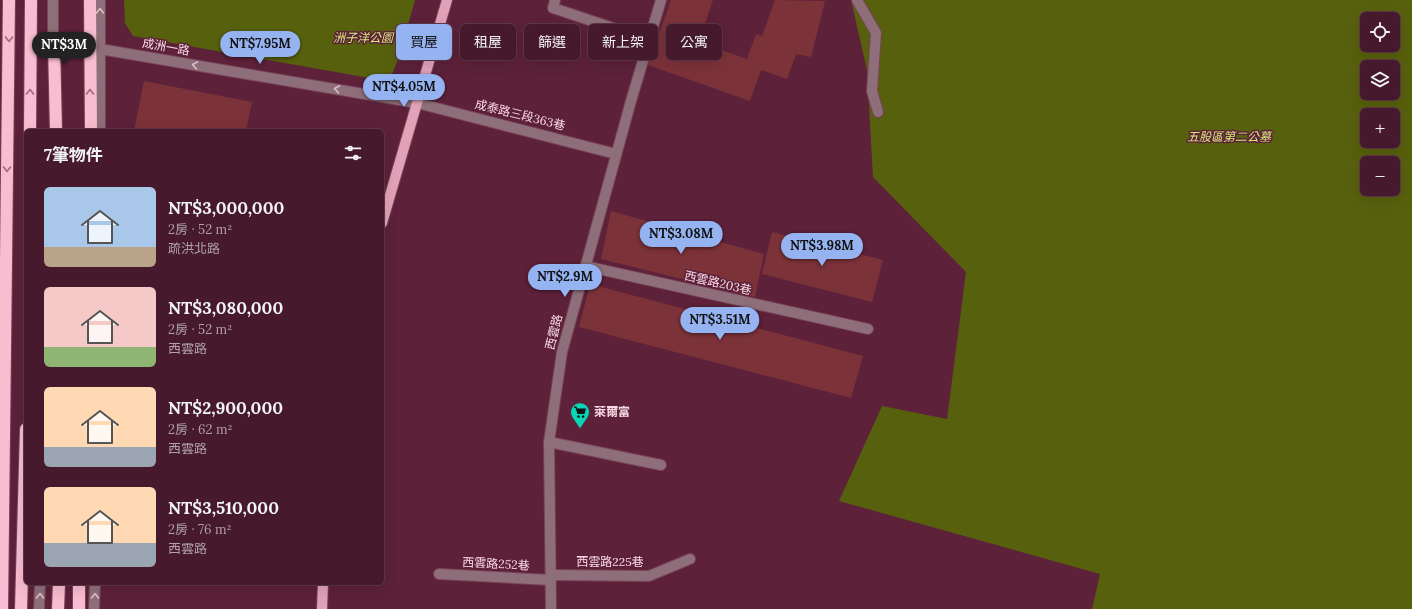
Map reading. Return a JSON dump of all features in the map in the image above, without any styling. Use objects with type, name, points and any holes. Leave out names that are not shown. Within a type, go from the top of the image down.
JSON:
[{"type":"highway","points":[[2,609],[9,0]]},
{"type":"highway","points":[[30,129],[31,0]]},
{"type":"highway","points":[[90,0],[90,129]]},
{"type":"highway","points":[[54,44],[56,129]]},
{"type":"highway","points":[[21,609],[24,501]]},
{"type":"highway","points":[[58,585],[58,609]]},
{"type":"highway","points":[[79,585],[79,609]]},
{"type":"main road","points":[[384,216],[447,0]]},
{"type":"main road","points":[[322,609],[323,585]]},
{"type":"street","points":[[51,129],[54,44],[53,0]]},
{"type":"street","points":[[100,0],[100,129]]},
{"type":"street","points":[[555,0],[553,8],[601,24]]},
{"type":"street","name":"西雲路","points":[[654,24],[661,0]]},
{"type":"street","points":[[857,0],[876,32],[872,91],[878,112]]},
{"type":"street","name":"成洲一路","points":[[100,49],[417,102]]},
{"type":"street","name":"西雲路","points":[[551,609],[549,442],[562,352],[643,60]]},
{"type":"street","name":"成泰路三段363巷","points":[[417,102],[616,154]]},
{"type":"street","name":"西雲路203巷","points":[[585,266],[868,330]]},
{"type":"street","points":[[549,442],[661,465]]},
{"type":"street","name":"西雲路225巷","points":[[551,577],[649,576],[690,559]]},
{"type":"street","name":"西雲路252巷","points":[[439,574],[551,577]]},
{"type":"street","points":[[39,609],[40,585]]},
{"type":"street","points":[[94,609],[95,585]]},
{"type":"green space","name":"洲子洋公園","points":[[124,0],[415,0],[408,24],[396,24],[396,60],[398,60],[393,72],[386,81],[133,36],[125,23]]},
{"type":"green space","name":"五股區第二公墓","points":[[851,0],[1412,0],[1412,609],[1092,609],[1100,574],[839,501],[882,406],[947,419],[966,272],[873,177],[867,70]]},
{"type":"building","points":[[671,0],[713,0],[705,24],[666,24],[666,60],[722,60],[722,50],[747,59],[756,34],[762,36],[775,0],[825,1],[811,57],[796,54],[787,79],[761,70],[750,101],[648,65],[650,60],[658,60],[658,37]]},
{"type":"building","points":[[144,81],[252,102],[246,129],[134,129]]},
{"type":"building","points":[[611,211],[764,254],[755,297],[601,259]]},
{"type":"building","points":[[772,232],[883,260],[872,302],[762,274]]},
{"type":"building","points":[[590,284],[863,356],[851,398],[579,327]]},
{"type":"place","name":"萊爾富","points":[[580,429]]}]
